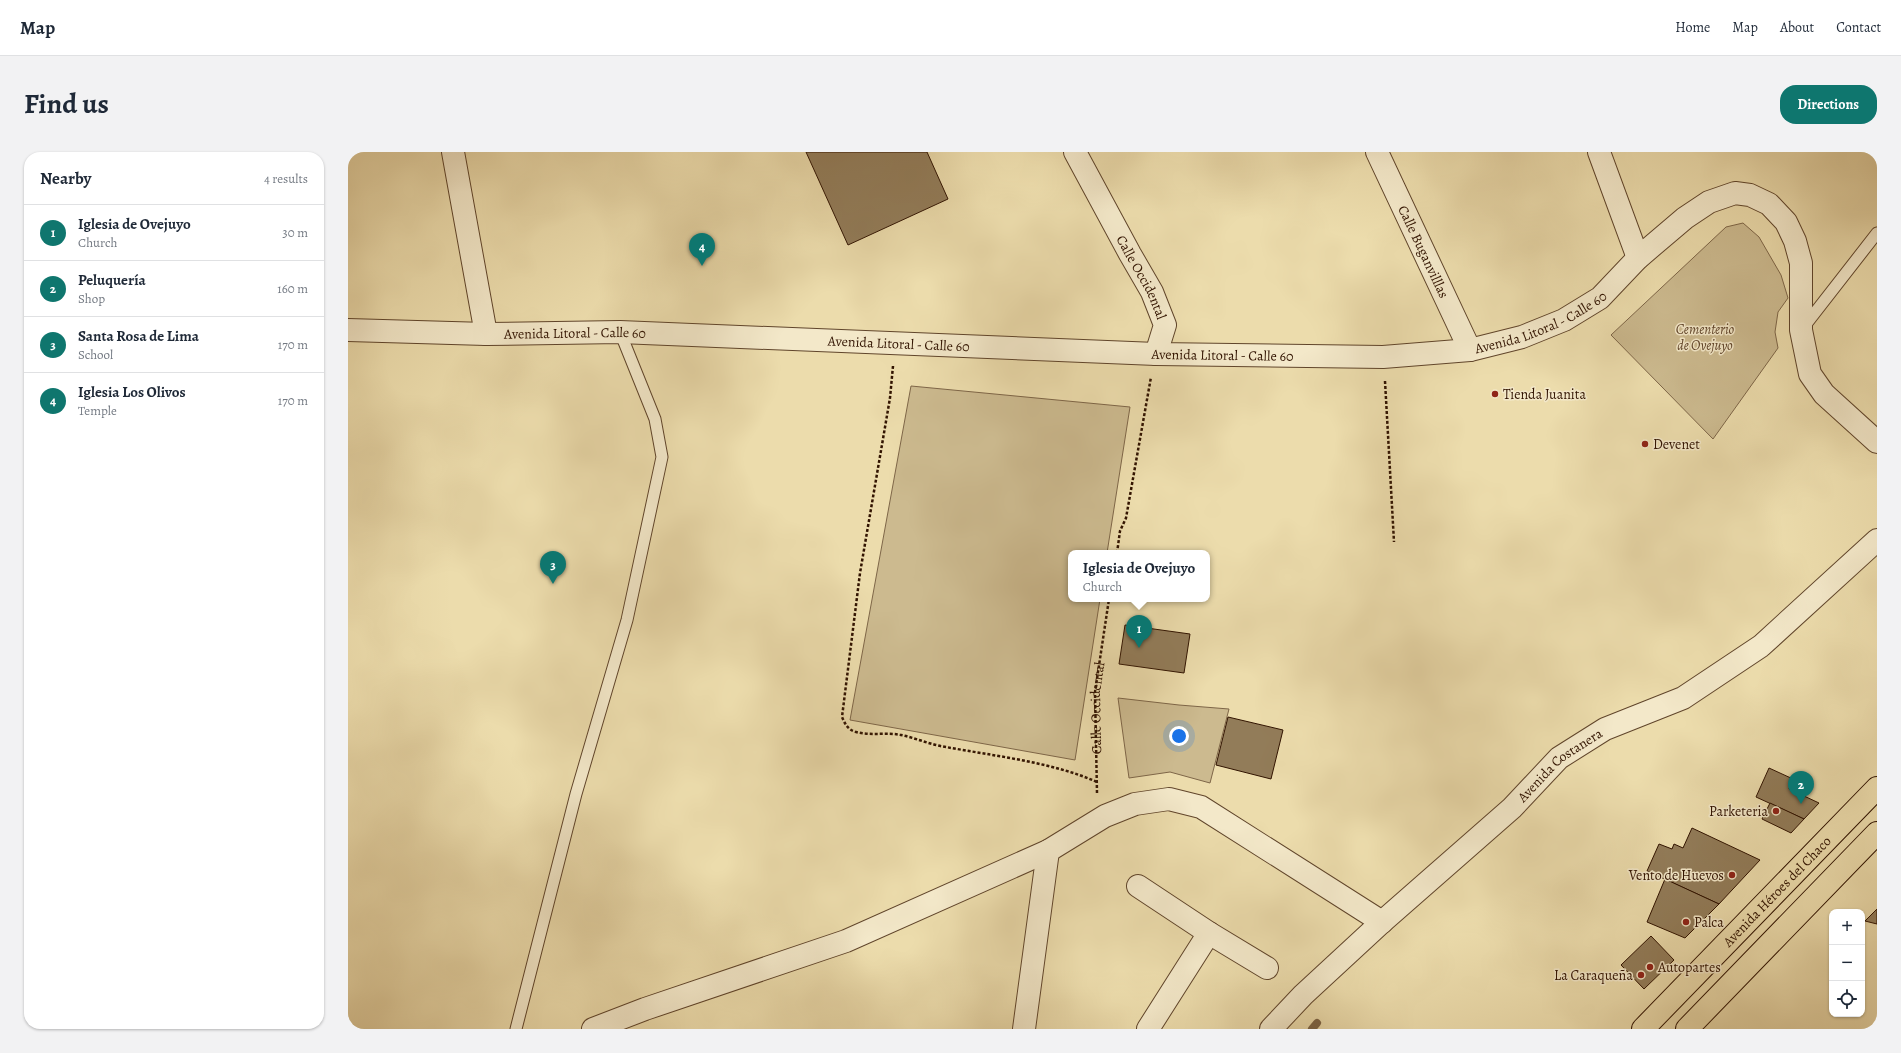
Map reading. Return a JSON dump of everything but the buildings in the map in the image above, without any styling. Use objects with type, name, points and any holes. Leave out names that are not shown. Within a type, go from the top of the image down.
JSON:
[{"type":"main road","name":"Avenida Héroes del Chaco","points":[[1643,1029],[1877,788]]},
{"type":"main road","points":[[1687,1029],[1877,833]]},
{"type":"street","points":[[453,152],[486,334]]},
{"type":"street","name":"Calle Occidental","points":[[1075,152],[1152,292],[1165,325],[1156,354]]},
{"type":"street","name":"Calle Buganvilllas","points":[[1377,152],[1470,350]]},
{"type":"street","points":[[1599,152],[1638,258]]},
{"type":"street","name":"Avenida Litoral - Calle 60","points":[[348,330],[486,334],[620,332],[1156,354],[1383,357],[1470,350],[1522,337],[1564,320],[1600,298],[1638,258],[1685,218],[1709,202],[1735,193],[1750,195],[1769,204],[1786,222],[1795,241],[1801,263],[1801,330],[1810,374],[1824,394],[1877,442]]},
{"type":"street","name":"Avenida Costanera","points":[[1271,1029],[1303,995],[1382,922],[1512,808],[1559,758],[1605,729],[1683,698],[1761,646],[1877,540]]},
{"type":"street","points":[[593,1029],[645,1009],[846,941],[1048,852],[1105,816],[1135,804],[1169,799],[1201,807],[1382,922]]},
{"type":"street","points":[[1024,1029],[1048,852]]},
{"type":"street","points":[[1138,886],[1209,933],[1267,968]]},
{"type":"street","points":[[1148,1029],[1209,933]]},
{"type":"lane","points":[[1801,330],[1877,233]]},
{"type":"lane","points":[[516,1029],[576,794],[627,620],[662,457],[654,419],[620,332]]},
{"type":"path","points":[[893,344],[890,398],[860,573],[847,669],[842,717],[844,723],[848,728],[855,732],[900,735],[944,747],[973,751],[1076,772],[1097,782]]},
{"type":"path","points":[[1117,550],[1120,531],[1126,518],[1156,354]]},
{"type":"path","points":[[1383,357],[1394,542]]},
{"type":"path","name":"Calle Occidental","points":[[1105,816],[1098,796],[1095,692],[1109,602]]},
{"type":"green space","name":"Cementerio de Ovejuyo","points":[[1743,223],[1759,237],[1781,275],[1788,298],[1778,312],[1775,332],[1778,348],[1713,439],[1611,335],[1726,227]]},
{"type":"green space","points":[[911,386],[1130,407],[1107,550],[1068,550],[1068,602],[1100,602],[1075,760],[850,720]]},
{"type":"green space","points":[[1118,698],[1229,709],[1210,783],[1170,772],[1129,778]]},
{"type":"waterway","points":[[1312,1029],[1317,1023]]},
{"type":"place","name":"Iglesia Los Olivos","points":[[702,266]]},
{"type":"place","name":"Tienda Juanita","points":[[1495,394]]},
{"type":"place","name":"Devenet","points":[[1645,444]]},
{"type":"place","name":"Santa Rosa de Lima","points":[[553,584]]},
{"type":"place","name":"Iglesia de Ovejuyo","points":[[1139,648]]},
{"type":"place","name":"Peluquería","points":[[1801,804]]},
{"type":"place","name":"Parketeria","points":[[1776,811]]},
{"type":"place","name":"Vento de Huevos","points":[[1732,875]]},
{"type":"place","name":"Palca","points":[[1686,922]]},
{"type":"place","name":"Autopartes","points":[[1650,967]]},
{"type":"place","name":"La Caraqueña","points":[[1641,975]]}]
